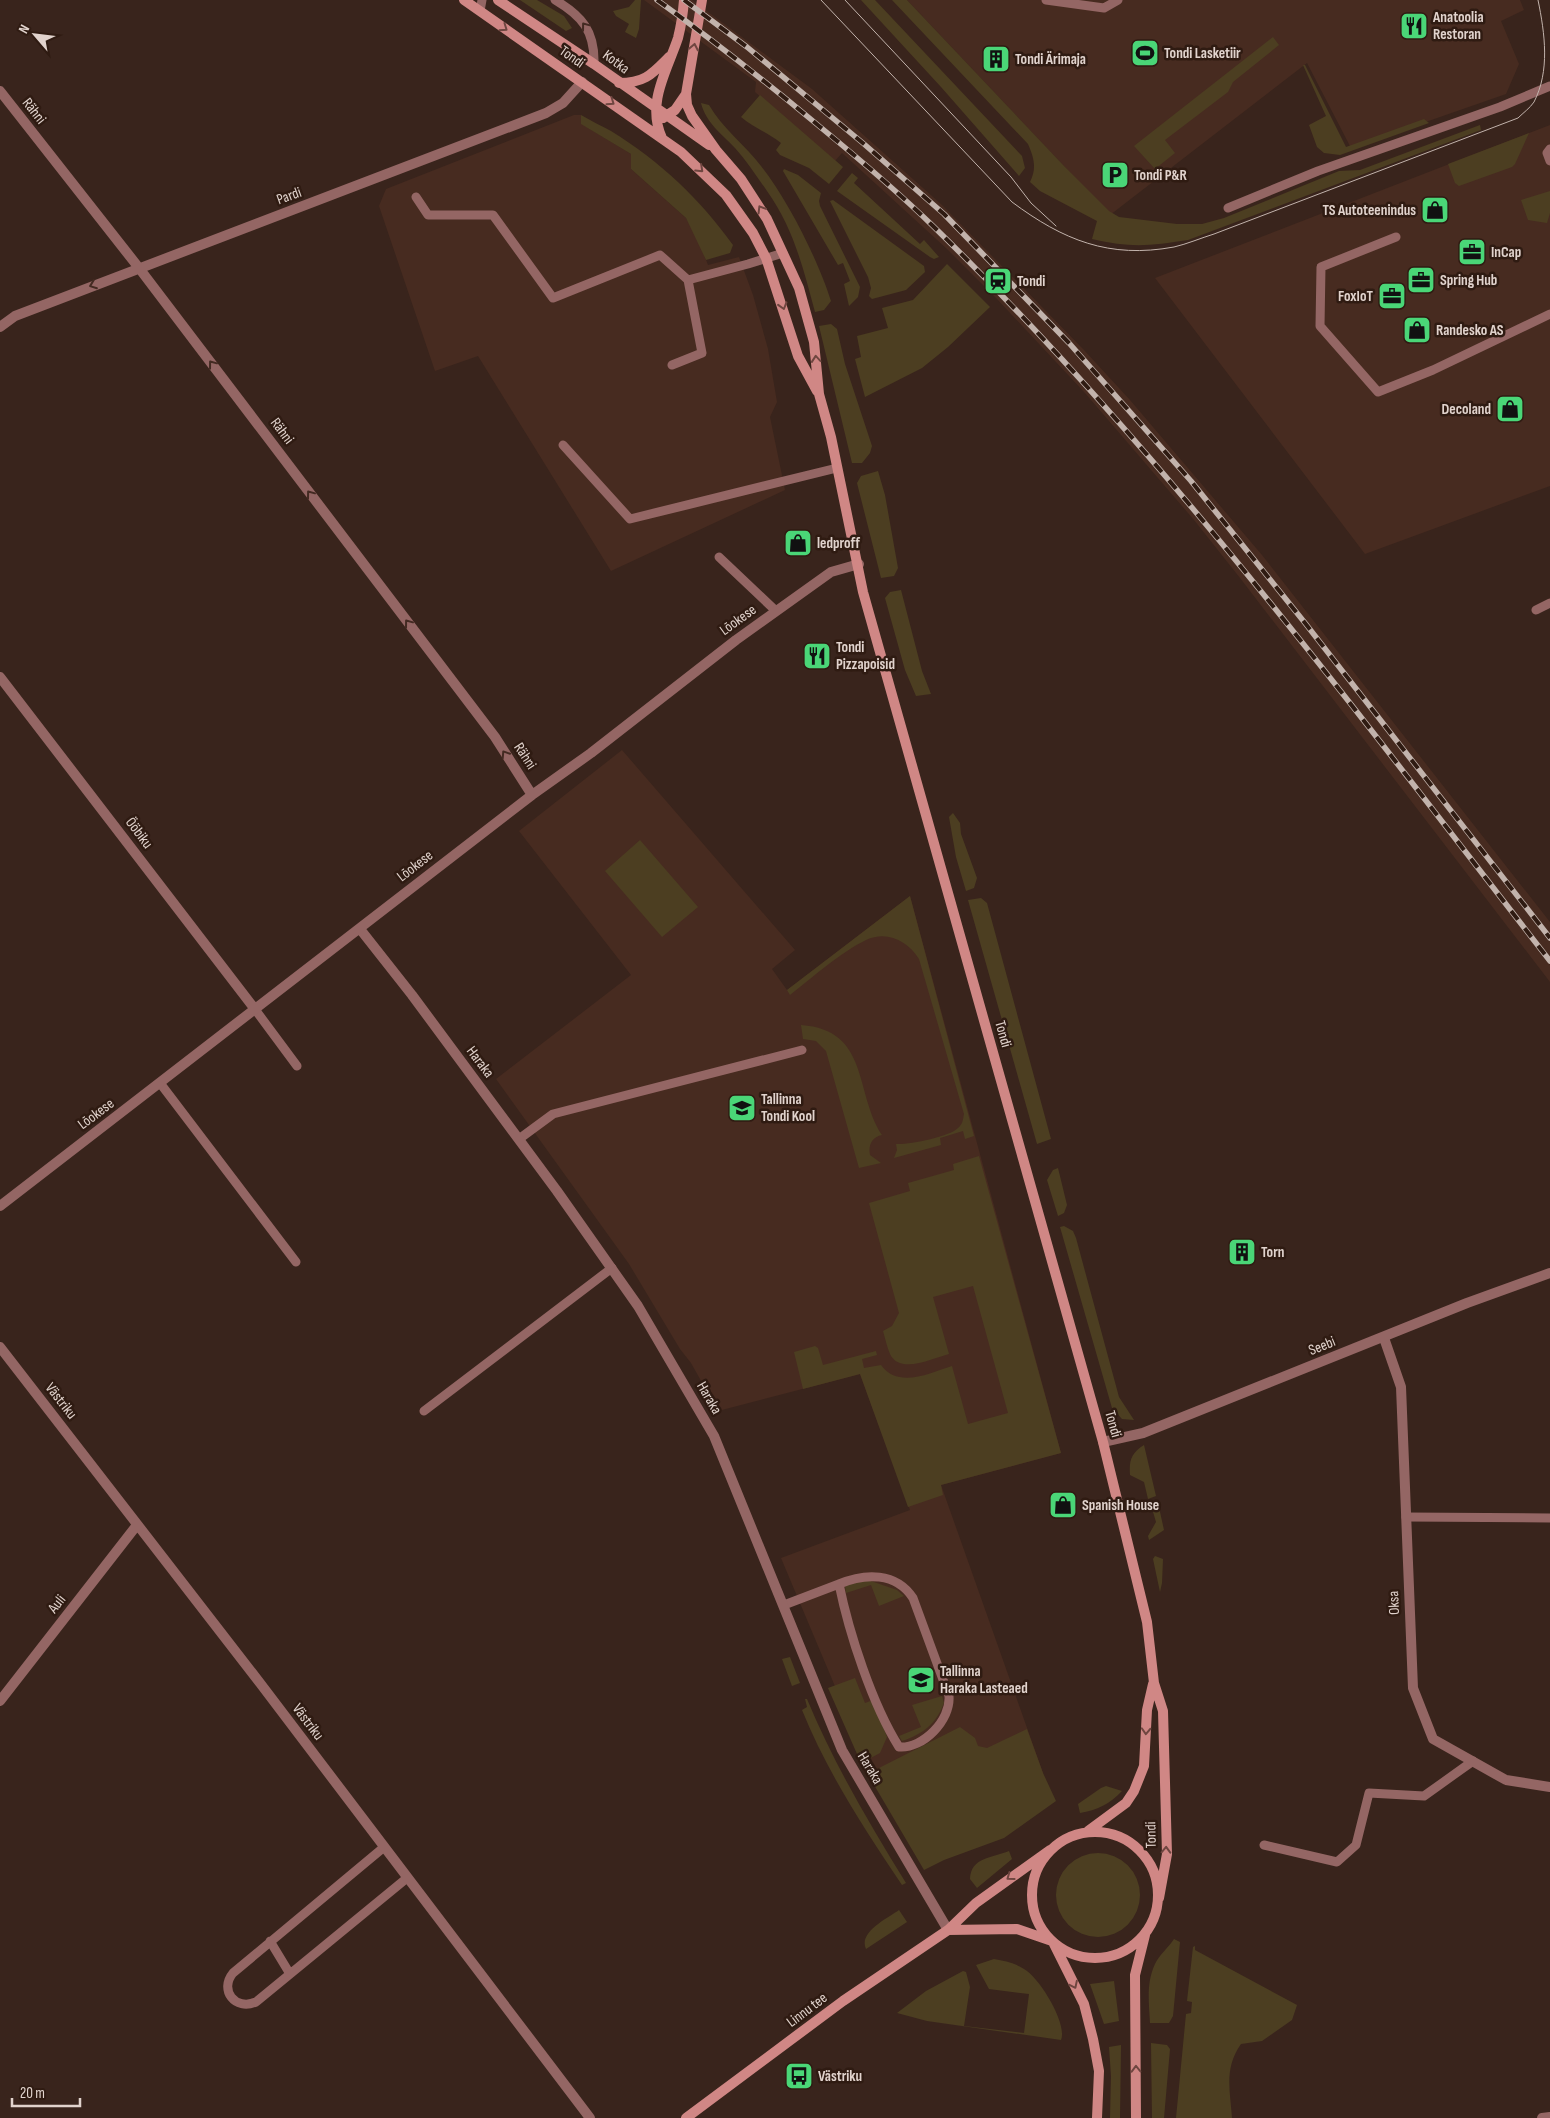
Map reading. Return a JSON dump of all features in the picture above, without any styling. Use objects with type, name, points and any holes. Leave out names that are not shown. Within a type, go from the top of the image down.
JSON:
[{"type":"street","name":"Tondi","points":[[464,0],[681,152],[726,195],[753,233],[766,258],[798,356],[819,394]]},
{"type":"street","name":"Kotka","points":[[498,0],[594,64],[716,150]]},
{"type":"street","points":[[662,138],[656,120],[656,108],[659,90],[681,28],[684,0]]},
{"type":"street","name":"Tondi","points":[[702,0],[686,94],[687,105],[692,116],[716,150],[753,196],[799,288],[810,324],[814,342],[819,394],[859,564],[863,592],[1103,1442],[1148,1622],[1154,1683],[1163,1711],[1167,1854],[1159,1898]]},
{"type":"street","points":[[620,83],[635,83],[645,80],[671,56]]},
{"type":"street","name":"Pardi","points":[[0,327],[15,316],[546,114],[562,104],[582,82]]},
{"type":"street","name":"Rähni","points":[[0,91],[139,268],[495,737],[532,794]]},
{"type":"street","points":[[640,123],[668,116],[686,94]]},
{"type":"street","name":"Lõokese","points":[[0,1206],[160,1084],[254,1008],[360,929],[532,794],[590,753],[831,572],[859,564]]},
{"type":"street","name":"Ööbiku","points":[[0,677],[254,1008]]},
{"type":"street","name":"Haraka","points":[[360,929],[519,1139],[638,1306],[714,1436],[842,1750],[948,1930]]},
{"type":"street","name":"Seebi","points":[[1103,1442],[1143,1433],[1384,1338],[1459,1306],[1550,1273]]},
{"type":"street","name":"Oksa","points":[[1384,1338],[1401,1387],[1413,1688],[1433,1739],[1506,1780],[1550,1787]]},
{"type":"street","name":"Västriku","points":[[0,1347],[260,1683],[383,1848],[590,2118]]},
{"type":"street","name":"Auli","points":[[0,1701],[138,1525]]},
{"type":"street","name":"Tondi","points":[[1088,1832],[1126,1803],[1134,1790],[1144,1766],[1147,1710],[1154,1683]]},
{"type":"street","points":[[1097,2118],[1099,2071],[1084,2004],[1052,1941],[1043,1930],[1036,1916],[1032,1901],[1032,1886],[1038,1869],[1050,1850],[1069,1837],[1088,1832],[1121,1836],[1134,1844],[1147,1857],[1155,1874],[1159,1898],[1156,1916],[1146,1933],[1134,1975],[1136,2118]]},
{"type":"street","name":"Linnu tee","points":[[686,2118],[844,2001],[948,1930],[976,1903],[1050,1850]]},
{"type":"street","points":[[948,1930],[1017,1928],[1052,1941],[1069,1952],[1089,1958],[1102,1958],[1125,1951],[1146,1933]]},
{"type":"street","points":[[1542,2118],[1550,2117]]},
{"type":"lane","points":[[480,11],[482,0]]},
{"type":"lane","points":[[556,0],[570,9],[589,30],[594,44],[594,64]]},
{"type":"lane","points":[[1046,0],[1104,8],[1118,0]]},
{"type":"lane","points":[[1228,208],[1318,172],[1500,107],[1550,86]]},
{"type":"lane","points":[[1550,149],[1547,153],[1550,161]]},
{"type":"lane","points":[[416,197],[428,215],[493,216],[553,298],[660,255],[688,280],[702,354],[672,365]]},
{"type":"lane","points":[[1396,237],[1321,267],[1320,326],[1378,392],[1433,370],[1550,314]]},
{"type":"lane","points":[[688,280],[783,253]]},
{"type":"lane","points":[[563,445],[630,519],[837,468]]},
{"type":"lane","points":[[719,557],[776,612]]},
{"type":"lane","points":[[1536,610],[1550,603]]},
{"type":"lane","points":[[254,1008],[296,1066]]},
{"type":"lane","points":[[519,1139],[553,1114],[802,1050]]},
{"type":"lane","points":[[160,1084],[296,1262]]},
{"type":"lane","points":[[424,1411],[612,1268]]},
{"type":"lane","points":[[1406,1517],[1550,1518]]},
{"type":"lane","points":[[784,1605],[859,1576],[886,1578],[908,1590],[913,1598],[949,1696],[950,1707],[929,1736],[908,1748],[899,1747],[873,1692],[845,1613],[839,1584]]},
{"type":"lane","points":[[1264,1845],[1337,1862],[1356,1845],[1368,1793],[1424,1796],[1473,1761]]},
{"type":"lane","points":[[383,1848],[229,1977],[227,1987],[230,1996],[238,2003],[250,2004],[256,2002],[407,1878]]},
{"type":"lane","points":[[270,1941],[290,1974]]},
{"type":"shaded area","points":[[520,0],[537,0],[564,16],[572,28],[566,31]]},
{"type":"shaded area","points":[[635,0],[641,0],[639,29],[636,38],[625,32],[629,24],[616,16],[613,11],[629,7]]},
{"type":"shaded area","points":[[644,0],[692,0],[812,89],[942,205],[1084,350],[1130,400],[1262,555],[1550,922],[1550,982],[1240,578],[1194,520],[1085,393],[997,299],[947,249],[842,153],[835,161],[755,92],[756,82]]},
{"type":"shaded area","points":[[861,0],[875,0],[1022,156],[1025,168],[1019,176],[941,87]]},
{"type":"shaded area","points":[[892,0],[907,0],[1065,167],[1109,211],[1119,217],[1177,224],[1202,224],[1224,218],[1339,171],[1360,170],[1480,125],[1481,130],[1188,240],[1162,244],[1129,245],[1092,239],[1097,221],[1040,191],[1030,182],[1034,163],[1028,144]]},
{"type":"shaded area","points":[[907,0],[1520,0],[1524,10],[1501,21],[1519,64],[1506,94],[1351,148],[1307,63],[1110,215]]},
{"type":"shaded area","points":[[1273,37],[1279,45],[1233,82],[1228,92],[1165,140],[1175,153],[1155,169],[1134,146]]},
{"type":"shaded area","points":[[1303,65],[1305,65],[1346,147],[1424,119],[1429,123],[1340,155],[1324,153],[1317,147],[1309,125],[1326,116]]},
{"type":"shaded area","points":[[760,95],[843,167],[829,184],[809,168],[780,155],[776,150],[781,143],[741,117]]},
{"type":"shaded area","points":[[701,103],[709,105],[720,121],[761,166],[792,213],[818,267],[831,301],[824,310],[815,312],[797,249],[776,205],[744,158],[710,122]]},
{"type":"shaded area","points":[[574,115],[581,115],[582,124],[631,154],[631,169],[686,218],[698,239],[708,265],[739,257],[753,295],[768,349],[777,402],[770,417],[785,490],[611,571],[478,356],[435,371],[379,206],[386,189]]},
{"type":"shaded area","points":[[581,115],[629,143],[678,182],[707,212],[733,245],[730,253],[706,260],[686,218],[631,169],[631,154],[581,124]]},
{"type":"shaded area","points":[[1550,125],[1550,486],[1365,554],[1155,278]]},
{"type":"shaded area","points":[[1529,133],[1512,167],[1459,186],[1455,183],[1448,164]]},
{"type":"shaded area","points":[[784,169],[798,175],[821,193],[820,206],[860,287],[858,297],[849,306],[844,284],[850,281],[843,263],[838,265],[783,171]]},
{"type":"shaded area","points":[[852,173],[858,178],[854,183],[920,244],[924,240],[939,257],[934,259],[930,257],[837,191]]},
{"type":"shaded area","points":[[1550,191],[1550,213],[1547,223],[1528,220],[1521,200]]},
{"type":"shaded area","points":[[833,200],[924,266],[925,272],[906,290],[872,299],[869,296],[871,288],[868,277],[830,201]]},
{"type":"shaded area","points":[[947,264],[990,307],[948,347],[922,368],[865,397],[855,359],[861,357],[857,336],[888,328],[882,308],[913,300]]},
{"type":"shaded area","points":[[831,324],[837,329],[845,364],[872,446],[870,453],[862,463],[852,463],[819,326]]},
{"type":"shaded area","points":[[878,471],[885,495],[898,568],[894,576],[881,578],[857,483],[861,476]]},
{"type":"shaded area","points":[[901,590],[922,671],[931,694],[916,696],[905,670],[885,598],[890,592]]},
{"type":"shaded area","name":"Tallinna Tondi Kool","points":[[622,750],[795,950],[772,969],[787,990],[910,896],[1061,1453],[941,1485],[1043,1773],[929,1860],[866,1750],[837,1691],[781,1558],[910,1510],[860,1374],[718,1411],[691,1363],[680,1349],[629,1264],[496,1079],[631,975],[519,831]]},
{"type":"shaded area","points":[[953,813],[960,823],[961,834],[977,878],[974,888],[966,891],[956,857],[949,817]]},
{"type":"shaded area","points":[[640,840],[698,907],[662,937],[605,871]]},
{"type":"shaded area","points":[[910,896],[974,1136],[965,1139],[963,1131],[940,1138],[941,1145],[894,1158],[897,1150],[896,1144],[919,1142],[953,1131],[960,1126],[964,1114],[919,959],[903,942],[889,937],[874,937],[847,951],[790,995],[787,990]]},
{"type":"shaded area","points":[[981,898],[987,903],[1051,1139],[1037,1144],[968,900]]},
{"type":"shaded area","points":[[801,1025],[823,1029],[839,1038],[850,1051],[857,1066],[873,1118],[882,1135],[873,1140],[870,1155],[881,1163],[859,1168],[826,1051],[816,1041],[803,1039]]},
{"type":"shaded area","points":[[979,1156],[1061,1453],[941,1485],[943,1495],[908,1507],[860,1374],[803,1389],[794,1352],[815,1346],[818,1348],[823,1365],[876,1351],[877,1355],[862,1359],[864,1368],[881,1365],[888,1372],[905,1378],[924,1375],[952,1366],[968,1424],[1008,1413],[973,1286],[933,1297],[949,1354],[917,1363],[901,1363],[890,1354],[883,1331],[892,1326],[899,1313],[869,1203],[910,1191],[908,1183],[954,1170],[953,1164]]},
{"type":"shaded area","points":[[1058,1168],[1067,1205],[1064,1213],[1058,1216],[1047,1180],[1053,1170]]},
{"type":"shaded area","points":[[1064,1226],[1073,1231],[1076,1238],[1119,1397],[1134,1420],[1122,1419],[1112,1408],[1060,1227]]},
{"type":"shaded area","points":[[1144,1445],[1156,1496],[1148,1499],[1144,1482],[1130,1475],[1132,1458],[1136,1451]]},
{"type":"shaded area","points":[[1158,1503],[1164,1530],[1149,1540],[1148,1536],[1156,1522],[1151,1505]]},
{"type":"shaded area","points":[[1155,1556],[1163,1559],[1160,1592],[1153,1559]]},
{"type":"shaded area","points":[[868,1580],[897,1590],[904,1596],[879,1606],[871,1585],[846,1593],[845,1586],[856,1581]]},
{"type":"shaded area","points":[[790,1657],[800,1683],[792,1686],[782,1659]]},
{"type":"shaded area","points":[[855,1678],[865,1703],[873,1700],[887,1737],[880,1753],[861,1763],[828,1688]]},
{"type":"shaded area","points":[[942,1696],[944,1703],[933,1722],[916,1735],[902,1741],[899,1736],[921,1727],[912,1705]]},
{"type":"shaded area","points":[[805,1699],[807,1699],[817,1723],[853,1793],[906,1883],[902,1885],[835,1778],[802,1710],[807,1707]]},
{"type":"shaded area","points":[[960,1727],[975,1738],[978,1746],[987,1748],[1027,1729],[1043,1773],[1056,1801],[1004,1838],[944,1860],[924,1870],[870,1778],[871,1773]]},
{"type":"shaded area","points":[[1106,1786],[1122,1791],[1103,1806],[1080,1813],[1078,1804]]},
{"type":"shaded area","points":[[1009,1851],[1012,1859],[977,1888],[970,1879],[974,1866],[984,1859]]},
{"type":"shaded area","points":[[1098,1853],[1114,1856],[1128,1865],[1137,1879],[1140,1895],[1137,1911],[1128,1925],[1114,1934],[1098,1937],[1082,1934],[1068,1925],[1059,1911],[1056,1895],[1059,1879],[1068,1865],[1082,1856]]},
{"type":"shaded area","points":[[899,1910],[907,1922],[866,1949],[866,1937],[870,1931]]},
{"type":"shaded area","points":[[1174,1939],[1180,1942],[1173,2016],[1169,2023],[1150,2023],[1149,1993],[1152,1971],[1159,1957]]},
{"type":"shaded area","points":[[1195,1946],[1195,1950],[1297,2005],[1292,2020],[1262,2041],[1241,2044],[1232,2062],[1230,2071],[1229,2089],[1232,2118],[1176,2118],[1186,2014],[1191,2013],[1192,2002],[1187,2001],[1193,1947]]},
{"type":"shaded area","points":[[994,1959],[1010,1962],[1021,1967],[1037,1981],[1051,2001],[1056,2013],[1062,2033],[1061,2040],[927,2021],[897,2013],[926,1991],[963,1971],[966,1972],[970,1987],[964,2026],[1024,2033],[1029,1994],[989,1989],[976,1965]]},
{"type":"shaded area","points":[[1114,1981],[1119,2021],[1104,2024],[1090,1984]]},
{"type":"shaded area","points":[[1151,2043],[1167,2045],[1170,2049],[1164,2118],[1152,2118]]},
{"type":"shaded area","points":[[1121,2045],[1120,2118],[1110,2118],[1111,2076],[1109,2047]]},
{"type":"tram line","points":[[821,0],[1012,202],[1050,227],[1069,236],[1108,248],[1128,250],[1150,250],[1189,243],[1518,118],[1534,102],[1542,78],[1545,52],[1538,0]]},
{"type":"tram line","points":[[845,0],[1011,177],[1031,203],[1056,226]]},
{"type":"railway","points":[[657,0],[759,77],[877,175],[933,226],[1018,312],[1099,400],[1254,583],[1550,961]]},
{"type":"railway","points":[[684,0],[747,47],[864,144],[944,214],[1069,343],[1191,481],[1305,623],[1550,938]]},
{"type":"place","name":"Anatoolia Restoran","points":[[1414,26]]},
{"type":"place","name":"Tondi Lasketiir","points":[[1145,53]]},
{"type":"place","name":"Tondi Ärimaja","points":[[996,59]]},
{"type":"place","name":"Tondi P&R","points":[[1115,175]]},
{"type":"place","name":"TS Autoteenindus","points":[[1435,210]]},
{"type":"place","name":"InCap","points":[[1472,252]]},
{"type":"place","name":"Spring Hub","points":[[1421,280]]},
{"type":"place","name":"Tondi","points":[[998,281]]},
{"type":"place","name":"FoxIoT","points":[[1392,296]]},
{"type":"place","name":"Randesko AS","points":[[1417,330]]},
{"type":"place","name":"Decoland","points":[[1510,409]]},
{"type":"place","name":"ledproff","points":[[798,543]]},
{"type":"place","name":"Tondi Pizzapoisid","points":[[817,656]]},
{"type":"place","name":"Tallinna Tondi Kool","points":[[742,1108]]},
{"type":"place","name":"Torn","points":[[1242,1252]]},
{"type":"place","name":"Spanish House","points":[[1063,1505]]},
{"type":"place","name":"Tallinna Haraka Lasteaed","points":[[921,1680]]},
{"type":"place","name":"Västriku","points":[[799,2076]]}]
